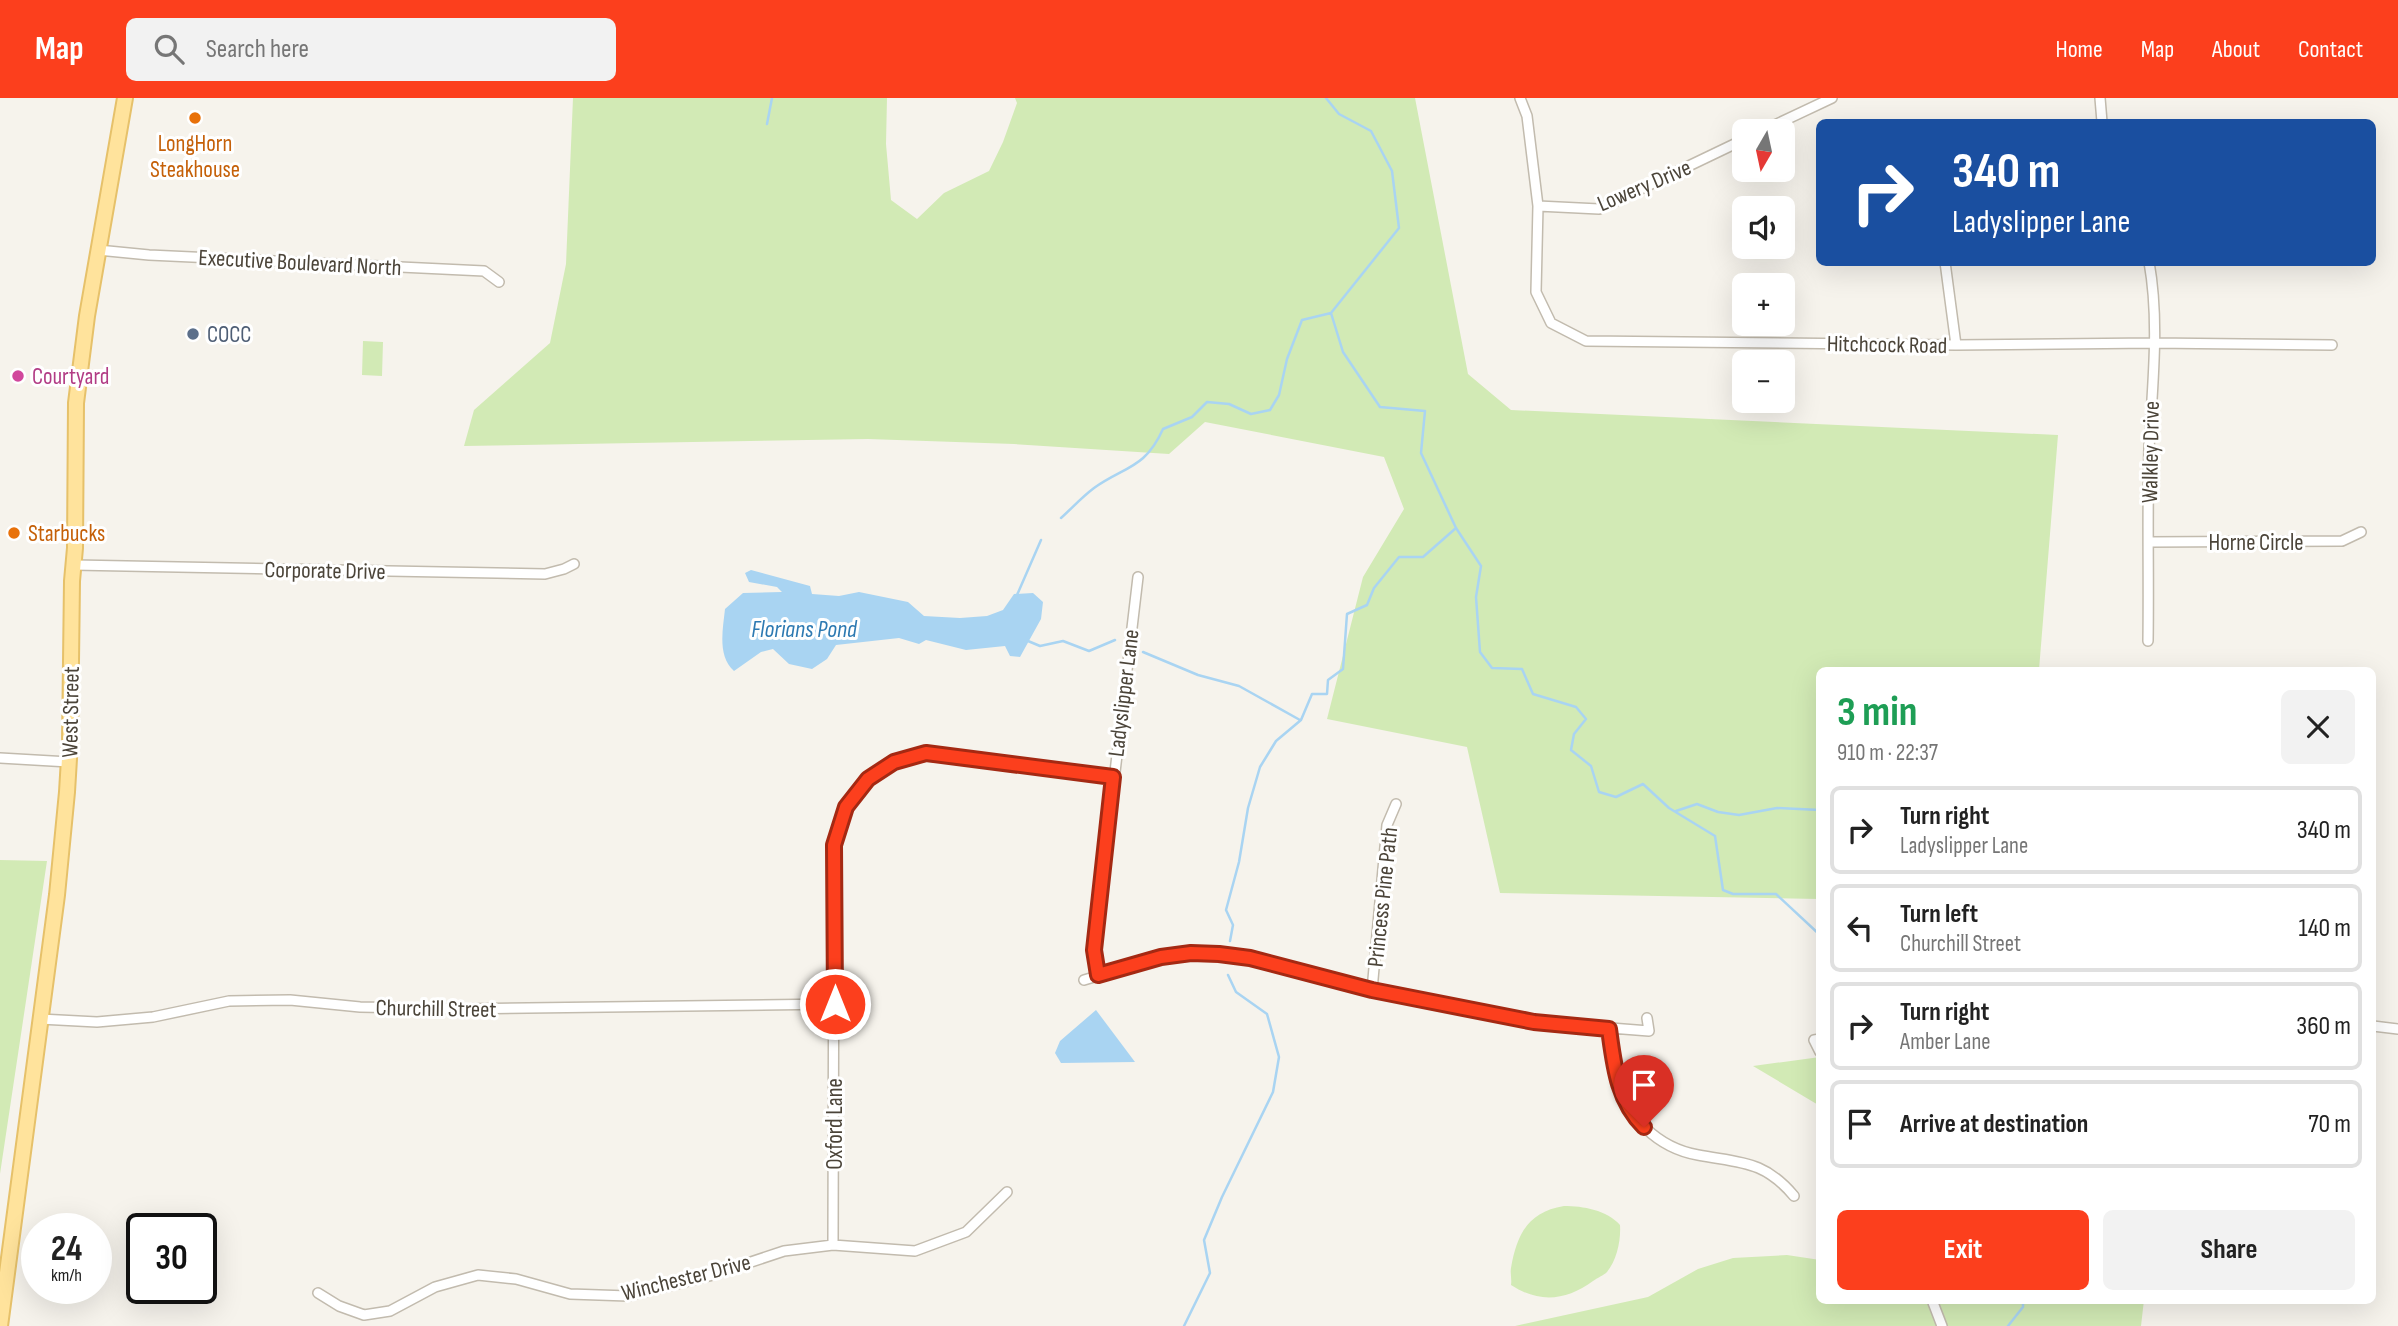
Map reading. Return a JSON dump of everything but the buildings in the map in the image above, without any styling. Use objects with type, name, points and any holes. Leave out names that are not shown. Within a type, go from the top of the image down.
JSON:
[{"type":"main road","name":"West Street","points":[[0,1326],[58,884],[69,762],[76,403],[88,310],[125,98]]},
{"type":"street","name":"Hitchcock Road","points":[[1520,98],[1527,116],[1538,206],[1536,292],[1551,323],[1586,341],[2332,345]]},
{"type":"street","points":[[1787,119],[1832,98]]},
{"type":"street","points":[[2100,98],[2102,119]]},
{"type":"street","name":"Lowery Drive","points":[[1538,206],[1599,209],[1732,145]]},
{"type":"street","name":"Executive Boulevard North","points":[[98,250],[149,255],[484,271],[499,282]]},
{"type":"street","points":[[1946,266],[1956,345]]},
{"type":"street","name":"Walkley Drive","points":[[2148,641],[2153,343],[2153,286],[2150,266]]},
{"type":"street","name":"Horne Circle","points":[[2149,542],[2342,541],[2361,532]]},
{"type":"street","name":"Corporate Drive","points":[[74,565],[545,574],[573,564]]},
{"type":"street","name":"Ladyslipper Lane","points":[[1098,975],[1094,950],[1138,577]]},
{"type":"street","name":"Oxford Lane","points":[[833,1245],[834,845],[846,807],[868,779],[894,762],[926,753],[1113,777]]},
{"type":"street","points":[[0,758],[69,762]]},
{"type":"street","name":"Princess Pine Path","points":[[1372,990],[1387,825],[1396,804]]},
{"type":"street","points":[[1084,980],[1161,957],[1191,953],[1219,954],[1250,958],[1372,990],[1534,1022],[1649,1031],[1647,1018]]},
{"type":"street","name":"Churchill Street","points":[[40,1019],[97,1022],[153,1017],[229,1001],[278,1000],[360,1007],[459,1009],[835,1004]]},
{"type":"street","points":[[2376,1027],[2398,1029]]},
{"type":"street","points":[[1609,1029],[1616,1079],[1632,1114],[1656,1139],[1694,1154],[1730,1159],[1763,1168],[1794,1196]]},
{"type":"street","name":"Winchester Drive","points":[[318,1293],[339,1306],[364,1315],[390,1311],[435,1287],[478,1275],[516,1279],[570,1294],[628,1296],[709,1276],[784,1251],[833,1245],[915,1251],[965,1232],[1007,1192]]},
{"type":"street","points":[[1934,1304],[1942,1326]]},
{"type":"green space","points":[[573,98],[887,98],[886,144],[891,200],[917,219],[944,193],[989,171],[1017,103],[1015,98],[1415,98],[1468,374],[1511,410],[2058,435],[2039,667],[1816,667],[1816,899],[1500,893],[1467,747],[1327,719],[1363,577],[1404,509],[1384,457],[1205,422],[1169,454],[1014,444],[868,439],[464,446],[474,410],[550,343],[566,264]]},
{"type":"green space","points":[[363,341],[383,342],[382,376],[362,375]]},
{"type":"green space","points":[[0,860],[47,861],[0,1174]]},
{"type":"green space","points":[[1816,1058],[1816,1104],[1753,1066]]},
{"type":"green space","points":[[1564,1206],[1594,1210],[1620,1225],[1618,1250],[1606,1273],[1563,1296],[1532,1295],[1511,1285],[1514,1256],[1526,1226],[1541,1213]]},
{"type":"green space","points":[[1787,1255],[1816,1259],[1816,1304],[2144,1304],[2141,1326],[1515,1326],[1648,1297],[1698,1269],[1733,1258]]},
{"type":"water","name":"Florians Pond","points":[[751,570],[810,586],[812,594],[839,596],[859,592],[908,602],[924,616],[987,616],[1003,610],[1014,594],[1033,593],[1043,602],[1041,619],[1020,657],[1010,656],[1005,646],[966,650],[926,640],[919,644],[899,638],[836,645],[827,659],[812,669],[789,664],[773,649],[761,652],[734,671],[723,650],[725,609],[743,593],[782,592],[777,587],[749,582],[745,573]]},
{"type":"water","points":[[1096,1010],[1135,1062],[1061,1063],[1055,1053],[1060,1041]]},
{"type":"waterway","points":[[767,124],[772,98]]},
{"type":"waterway","points":[[1326,98],[1339,114],[1371,131],[1392,171],[1399,228],[1331,313],[1343,352],[1380,407],[1425,411],[1421,453],[1456,528],[1481,566],[1476,597],[1480,652],[1492,668],[1522,669],[1533,694],[1576,707],[1586,719],[1574,734],[1571,750],[1591,766],[1599,792],[1616,797],[1643,784],[1669,808],[1715,836],[1723,890],[1733,894],[1776,894],[1816,931]]},
{"type":"waterway","points":[[1061,518],[1094,488],[1141,459],[1149,452],[1163,429],[1192,417],[1207,402],[1229,404],[1251,414],[1270,410],[1279,395],[1287,359],[1302,320],[1331,313]]},
{"type":"waterway","points":[[1230,941],[1233,925],[1226,910],[1239,862],[1248,808],[1260,767],[1276,741],[1301,720],[1312,694],[1327,694],[1328,680],[1343,669],[1347,614],[1367,605],[1374,588],[1399,557],[1423,557],[1456,528]]},
{"type":"waterway","points":[[1017,595],[1041,540]]},
{"type":"waterway","points":[[1028,641],[1040,646],[1063,641],[1089,651],[1115,640]]},
{"type":"waterway","points":[[1143,652],[1198,675],[1239,686],[1300,720]]},
{"type":"waterway","points":[[1676,811],[1697,804],[1718,812],[1739,815],[1777,808],[1816,810]]},
{"type":"waterway","points":[[1184,1326],[1210,1273],[1204,1240],[1273,1092],[1279,1057],[1267,1014],[1236,992],[1228,975]]},
{"type":"waterway","points":[[2008,1326],[2023,1304]]},
{"type":"place","name":"LongHorn Steakhouse","points":[[195,118]]},
{"type":"place","name":"COCC","points":[[193,334]]},
{"type":"place","name":"Courtyard","points":[[18,376]]},
{"type":"place","name":"Starbucks","points":[[14,533]]},
{"type":"route","points":[[835,1004],[834,845],[846,807],[868,779],[894,762],[926,753],[1113,777],[1094,950],[1098,975],[1161,957],[1191,953],[1219,954],[1250,958],[1372,990],[1534,1022],[1609,1029],[1616,1079],[1632,1114],[1644,1127]]}]
